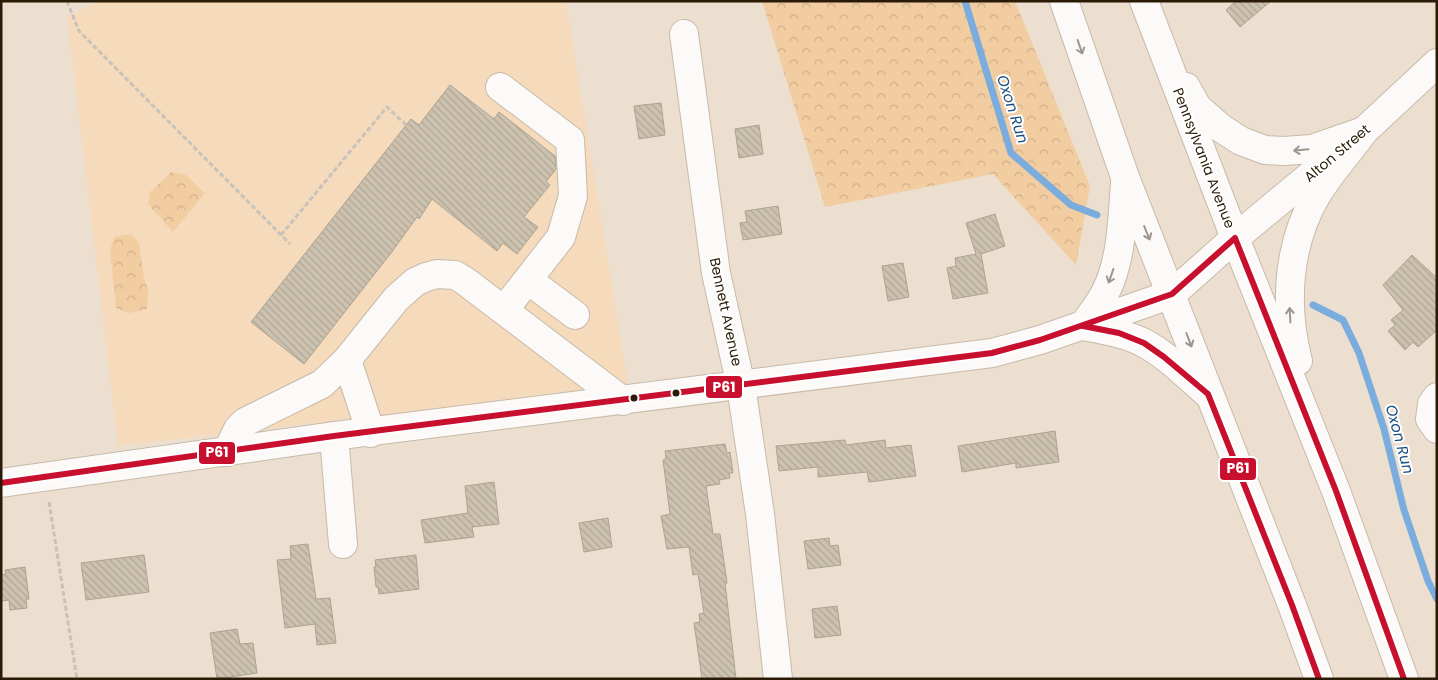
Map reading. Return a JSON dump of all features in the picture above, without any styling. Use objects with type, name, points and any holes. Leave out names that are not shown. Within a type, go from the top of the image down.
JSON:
[{"type":"main road","points":[[1064,1],[1125,177],[1172,294],[1208,394],[1292,605],[1319,679]]},
{"type":"main road","name":"Pennsylvania Avenue","points":[[1144,1],[1235,238],[1336,491],[1404,679]]},
{"type":"main road","points":[[1154,27],[1197,107],[1221,128],[1241,141],[1265,150],[1312,149],[1364,131]]},
{"type":"main road","name":"Bennett Avenue","points":[[684,34],[716,273],[741,386],[760,514],[778,679]]},
{"type":"main road","name":"Alton Street","points":[[1172,294],[1235,238],[1364,131],[1437,63]]},
{"type":"main road","points":[[500,87],[570,140],[573,196],[561,237],[504,310]]},
{"type":"main road","points":[[1363,562],[1326,438],[1298,363],[1292,340],[1289,298],[1292,264],[1298,239],[1306,218],[1316,196],[1364,131]]},
{"type":"main road","points":[[1083,326],[1105,292],[1115,264],[1120,240],[1125,177]]},
{"type":"main road","points":[[227,452],[238,429],[245,422],[322,384],[347,360],[396,299],[415,282],[438,274],[456,275],[623,401]]},
{"type":"main road","points":[[528,280],[575,314]]},
{"type":"main road","points":[[1,483],[334,436],[371,433],[992,353],[1083,326],[1172,294]]},
{"type":"main road","points":[[1083,326],[1119,333],[1144,343],[1164,357],[1208,394]]},
{"type":"main road","points":[[347,360],[371,433]]},
{"type":"main road","points":[[1434,427],[1430,419],[1431,409],[1437,397]]},
{"type":"main road","points":[[334,436],[343,544]]},
{"type":"path","points":[[67,1],[79,31],[290,244]]},
{"type":"path","points":[[281,236],[387,107],[406,125]]},
{"type":"path","points":[[44,477],[77,679]]},
{"type":"shaded area","points":[[100,1],[566,1],[628,386],[118,446],[67,16]]},
{"type":"green space","points":[[762,1],[1015,1],[1090,186],[1076,265],[993,174],[825,207]]},
{"type":"green space","points":[[171,172],[186,175],[205,193],[173,232],[148,204],[150,192]]},
{"type":"green space","points":[[131,234],[139,243],[144,278],[148,291],[147,309],[129,313],[116,308],[110,251],[114,237]]},
{"type":"building","points":[[1236,1],[1271,1],[1240,27],[1226,10]]},
{"type":"building","points":[[450,85],[494,119],[499,112],[555,156],[556,169],[546,182],[550,185],[524,217],[538,227],[517,254],[503,243],[497,251],[432,199],[419,219],[417,217],[304,364],[251,322],[411,119],[419,125]]},
{"type":"building","points":[[661,103],[665,135],[639,139],[634,106]]},
{"type":"building","points":[[759,125],[763,154],[739,158],[735,129]]},
{"type":"building","points":[[778,206],[782,234],[743,240],[740,223],[747,222],[745,211]]},
{"type":"building","points":[[995,214],[1005,246],[981,254],[988,293],[953,299],[947,268],[956,266],[955,258],[976,254],[966,223]]},
{"type":"building","points":[[1412,255],[1437,278],[1437,330],[1418,347],[1413,342],[1405,350],[1388,331],[1395,325],[1391,320],[1403,310],[1383,285]]},
{"type":"building","points":[[903,263],[909,297],[888,301],[882,266]]},
{"type":"building","points":[[1055,431],[1059,462],[1016,468],[1016,463],[962,472],[958,446]]},
{"type":"building","points":[[845,440],[846,445],[885,440],[886,448],[911,445],[916,476],[869,482],[867,472],[818,477],[818,467],[779,471],[776,446]]},
{"type":"building","points":[[725,444],[727,453],[730,452],[733,473],[729,473],[730,478],[719,480],[720,484],[706,486],[713,534],[720,534],[727,583],[725,583],[736,679],[702,679],[694,623],[700,622],[699,614],[704,613],[698,574],[693,575],[689,547],[667,549],[661,516],[670,514],[663,460],[666,459],[665,451]]},
{"type":"building","points":[[494,482],[499,524],[472,527],[474,537],[425,543],[421,520],[468,513],[465,486]]},
{"type":"building","points":[[608,518],[612,547],[584,552],[579,523]]},
{"type":"building","points":[[829,538],[830,546],[838,545],[841,565],[808,569],[804,541]]},
{"type":"building","points":[[308,544],[316,599],[330,598],[336,643],[317,645],[315,624],[285,628],[277,560],[291,559],[290,546]]},
{"type":"building","points":[[144,555],[149,592],[86,600],[81,563]]},
{"type":"building","points":[[416,555],[419,589],[379,594],[378,587],[376,587],[375,560]]},
{"type":"building","points":[[25,567],[29,599],[26,599],[27,608],[10,610],[9,600],[1,601],[1,575],[6,574],[5,570]]},
{"type":"building","points":[[837,606],[841,635],[815,638],[812,609]]},
{"type":"building","points":[[237,629],[240,644],[253,643],[257,673],[217,679],[210,633]]},
{"type":"waterway","name":"Oxon Run","points":[[965,1],[1011,153],[1071,205],[1097,215]]},
{"type":"waterway","name":"Oxon Run","points":[[1313,305],[1343,320],[1359,353],[1384,429],[1404,510],[1428,581],[1437,599]]},
{"type":"transit line","name":"P61","points":[[1,483],[334,436],[992,353],[1040,340],[1172,294],[1235,238],[1336,491],[1404,679]]},
{"type":"transit line","name":"P61","points":[[1083,326],[1119,333],[1144,343],[1164,357],[1208,394],[1292,605],[1319,679]]}]
